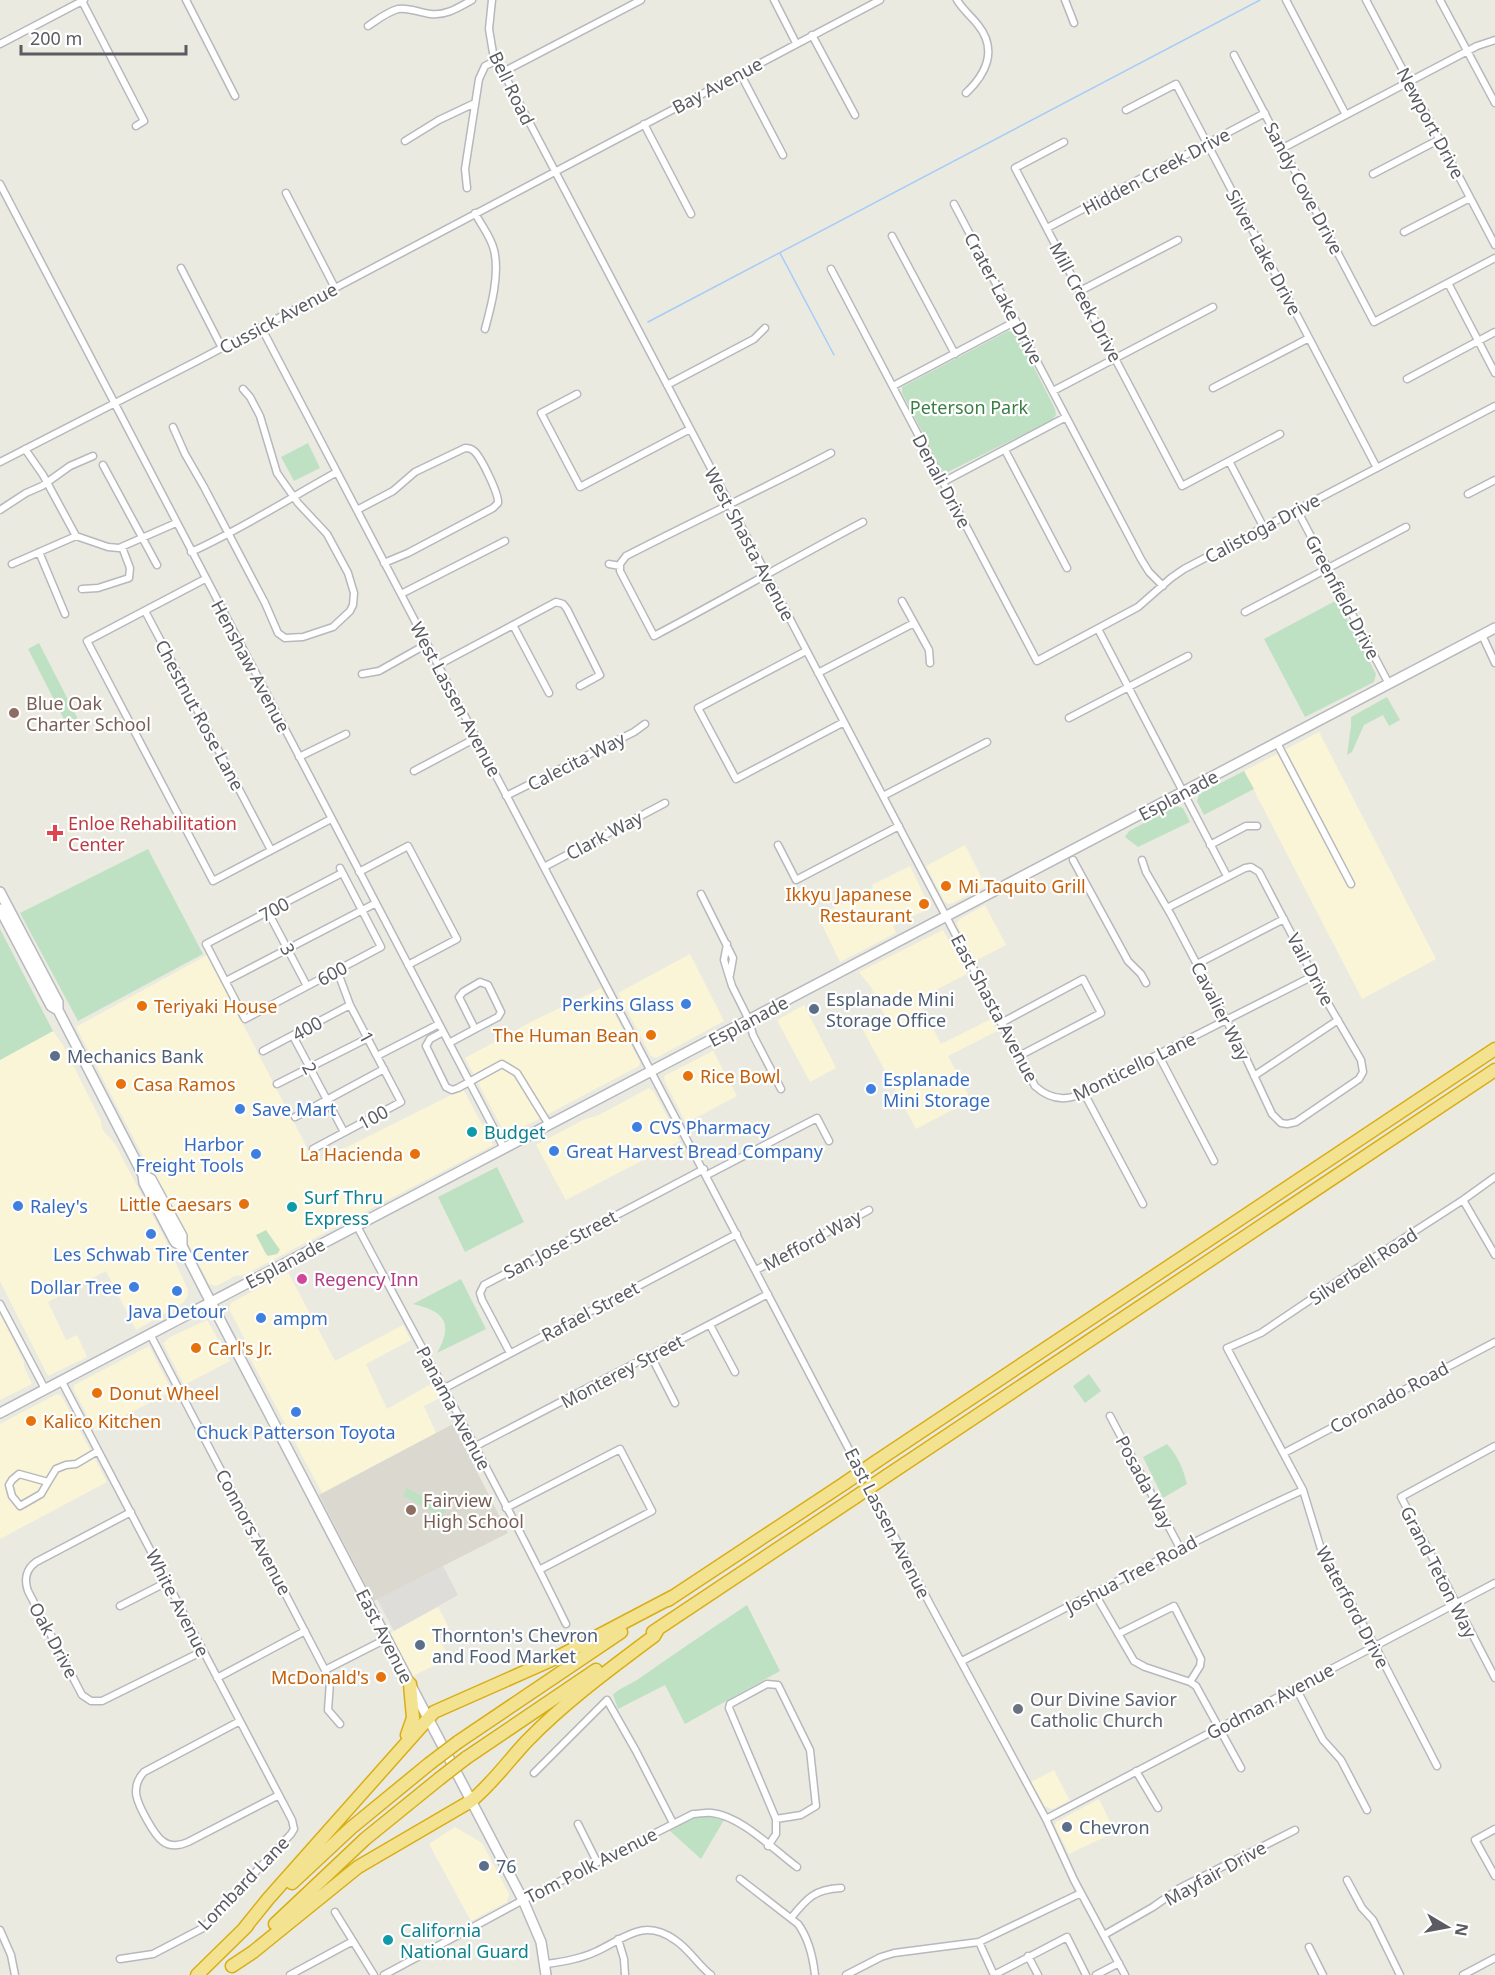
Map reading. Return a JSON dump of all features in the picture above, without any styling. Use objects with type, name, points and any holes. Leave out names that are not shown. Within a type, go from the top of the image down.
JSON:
[{"type":"highway","points":[[197,1975],[351,1828],[458,1742],[1495,1049]]},
{"type":"highway","points":[[227,1970],[365,1839],[465,1758],[1495,1070]]},
{"type":"highway","points":[[243,1930],[434,1712],[556,1658],[674,1596]]},
{"type":"highway","points":[[227,1970],[253,1952],[358,1867],[481,1794],[528,1741],[565,1705],[654,1636],[658,1629]]},
{"type":"highway","points":[[371,1782],[412,1725],[414,1715],[410,1684]]},
{"type":"main road","name":"Esplanade","points":[[0,1413],[1495,628]]},
{"type":"main road","points":[[0,892],[58,1002],[58,1010],[51,1006],[0,909]]},
{"type":"main road","name":"East Avenue","points":[[58,1010],[143,1175],[144,1184],[175,1242],[182,1246],[523,1900],[541,1942],[546,1975]]},
{"type":"street","points":[[186,0],[236,96]]},
{"type":"street","points":[[368,26],[399,9],[440,14],[452,11],[472,0]]},
{"type":"street","name":"Bell Road","points":[[492,0],[489,38],[497,60],[555,171]]},
{"type":"street","points":[[503,72],[641,0]]},
{"type":"street","points":[[774,0],[796,43]]},
{"type":"street","name":"Bay Avenue","points":[[555,171],[880,0]]},
{"type":"street","points":[[957,0],[962,9],[980,28],[988,51],[987,64],[982,75],[966,93]]},
{"type":"street","points":[[1065,0],[1074,23]]},
{"type":"street","points":[[1286,0],[1346,115]]},
{"type":"street","name":"Newport Drive","points":[[1366,0],[1495,245]]},
{"type":"street","points":[[1440,0],[1495,104]]},
{"type":"street","points":[[0,44],[82,1],[144,122],[136,126]]},
{"type":"street","points":[[812,34],[855,115]]},
{"type":"street","points":[[1283,148],[1467,52],[1495,40]]},
{"type":"street","name":"Sandy Cove Drive","points":[[1234,55],[1374,322],[1448,283]]},
{"type":"street","points":[[467,188],[465,169],[482,71],[488,64],[497,60]]},
{"type":"street","points":[[740,73],[783,155]]},
{"type":"street","name":"Silver Lake Drive","points":[[1126,110],[1176,84],[1377,468]]},
{"type":"street","points":[[405,141],[439,120],[475,104]]},
{"type":"street","name":"Hidden Creek Drive","points":[[1047,228],[1265,113]]},
{"type":"street","points":[[644,124],[691,214]]},
{"type":"street","points":[[1373,174],[1440,139]]},
{"type":"street","name":"Mill Creek Drive","points":[[1064,142],[1015,168],[1182,486],[1228,461]]},
{"type":"street","name":"Cussick Avenue","points":[[0,462],[222,348],[555,171]]},
{"type":"street","name":"West Shasta Avenue","points":[[555,171],[946,916]]},
{"type":"street","name":"Henshaw Avenue","points":[[0,184],[504,1148]]},
{"type":"street","points":[[286,193],[335,288]]},
{"type":"street","points":[[1404,232],[1470,198]]},
{"type":"street","name":"Crater Lake Drive","points":[[954,204],[1066,417]]},
{"type":"street","points":[[475,213],[495,253],[494,292],[485,330]]},
{"type":"street","points":[[892,236],[955,354]]},
{"type":"street","points":[[1080,291],[1178,240]]},
{"type":"street","points":[[1495,258],[1448,283],[1495,373]]},
{"type":"street","points":[[181,268],[222,348]]},
{"type":"street","name":"Denali Drive","points":[[831,269],[1037,661]]},
{"type":"street","points":[[1053,391],[1213,307]]},
{"type":"street","points":[[893,386],[1016,321]]},
{"type":"street","name":"West Lassen Avenue","points":[[261,327],[652,1071]]},
{"type":"street","points":[[667,385],[754,339],[765,328]]},
{"type":"street","points":[[1407,379],[1495,332]]},
{"type":"street","points":[[1213,388],[1309,338]]},
{"type":"street","points":[[173,427],[280,635],[289,638],[307,637],[333,627],[350,611],[353,605],[351,580],[327,534],[293,497],[277,473],[260,416],[243,389]]},
{"type":"street","points":[[577,394],[541,413],[580,487],[690,429]]},
{"type":"street","name":"Calistoga Drive","points":[[1037,661],[1138,607],[1184,569],[1495,406]]},
{"type":"street","points":[[943,482],[1066,417],[1141,560],[1162,586]]},
{"type":"street","points":[[1264,528],[1228,461],[1280,434]]},
{"type":"street","points":[[357,510],[393,491],[415,472],[465,447],[476,454],[497,493],[498,503],[493,508],[408,553],[384,563]]},
{"type":"street","points":[[25,449],[76,536]]},
{"type":"street","points":[[1005,450],[1067,568]]},
{"type":"street","points":[[831,453],[626,556],[620,566],[620,571],[654,636],[863,522]]},
{"type":"street","points":[[0,510],[70,465],[93,456]]},
{"type":"street","points":[[103,465],[157,565]]},
{"type":"street","points":[[191,552],[283,504],[337,472]]},
{"type":"street","points":[[1468,494],[1495,480]]},
{"type":"street","name":"Greenfield Drive","points":[[1297,510],[1389,684]]},
{"type":"street","points":[[12,564],[76,536],[108,546],[122,547],[176,523]]},
{"type":"street","points":[[1245,612],[1406,527]]},
{"type":"street","points":[[401,594],[505,541]]},
{"type":"street","points":[[82,589],[98,588],[129,578],[130,568],[122,547]]},
{"type":"street","points":[[39,552],[65,614]]},
{"type":"street","points":[[609,564],[620,566]]},
{"type":"street","points":[[205,579],[87,641],[213,881],[331,819]]},
{"type":"street","points":[[903,601],[928,650],[930,663]]},
{"type":"street","points":[[438,664],[556,602],[563,604],[567,609],[600,675],[580,686]]},
{"type":"street","name":"Chestnut Rose Lane","points":[[145,611],[271,850]]},
{"type":"street","points":[[818,673],[914,623]]},
{"type":"street","points":[[513,625],[549,693]]},
{"type":"street","points":[[1098,629],[1227,876],[1167,908]]},
{"type":"street","points":[[1482,635],[1495,663]]},
{"type":"street","points":[[362,674],[376,673],[427,644]]},
{"type":"street","points":[[806,651],[698,708],[717,744],[736,779],[844,722]]},
{"type":"street","points":[[1070,718],[1188,656]]},
{"type":"street","name":"Calecita Way","points":[[506,796],[634,732],[645,724]]},
{"type":"street","points":[[299,757],[346,734]]},
{"type":"street","points":[[414,771],[476,738]]},
{"type":"street","points":[[883,796],[987,742]]},
{"type":"street","points":[[1277,743],[1351,884]]},
{"type":"street","name":"Clark Way","points":[[544,867],[665,802]]},
{"type":"street","points":[[778,845],[796,880],[899,826]]},
{"type":"street","points":[[1210,845],[1245,826],[1257,826]]},
{"type":"street","points":[[359,872],[408,846],[452,929],[457,939],[408,965]]},
{"type":"street","points":[[1073,860],[1128,961],[1141,974],[1146,983]]},
{"type":"street","name":"Cavalier Way","points":[[1142,860],[1146,872],[1197,964],[1272,1114],[1281,1123],[1294,1123],[1320,1107]]},
{"type":"street","name":"Vail Drive","points":[[1227,876],[1245,868],[1254,868],[1261,874],[1313,976],[1361,1060],[1363,1072],[1358,1081],[1320,1107]]},
{"type":"street","name":"600","points":[[226,981],[245,1018],[381,947],[341,871]]},
{"type":"street","name":"700","points":[[226,981],[206,944],[341,871]]},
{"type":"street","points":[[700,894],[733,959],[730,975]]},
{"type":"street","points":[[226,981],[376,903]]},
{"type":"street","name":"3","points":[[268,912],[307,986]]},
{"type":"street","name":"East Shasta Avenue","points":[[946,916],[1035,1086],[1050,1095]]},
{"type":"street","points":[[1197,964],[1284,919]]},
{"type":"street","points":[[727,944],[724,959],[732,987],[749,1020],[753,1035],[781,1089]]},
{"type":"street","points":[[724,959],[729,955],[733,959]]},
{"type":"street","name":"1","points":[[337,970],[350,1005],[401,1102]]},
{"type":"street","name":"Monticello Lane","points":[[1050,1095],[1066,1098],[1084,1093],[1313,976]]},
{"type":"street","points":[[1001,1023],[1083,979],[1101,1013],[1019,1056]]},
{"type":"street","points":[[449,1043],[498,1017],[501,1012],[489,986],[484,982],[459,996],[475,1029]]},
{"type":"street","name":"400","points":[[263,1051],[350,1005]]},
{"type":"street","points":[[1254,1076],[1338,1020]]},
{"type":"street","points":[[377,1056],[439,1024]]},
{"type":"street","points":[[443,1032],[428,1041],[426,1046],[427,1052],[448,1088],[454,1090],[502,1064],[517,1073],[549,1125]]},
{"type":"street","name":"2","points":[[293,1036],[344,1132]]},
{"type":"street","points":[[278,1084],[368,1038]]},
{"type":"street","points":[[1158,1054],[1214,1161]]},
{"type":"street","points":[[295,1117],[384,1069]]},
{"type":"street","name":"East Lassen Avenue","points":[[652,1071],[1046,1819],[1081,1893],[1124,1973]]},
{"type":"street","points":[[1084,1093],[1143,1204]]},
{"type":"street","name":"100","points":[[313,1149],[401,1102]]},
{"type":"street","name":"San Jose Street","points":[[510,1353],[480,1296],[483,1285],[817,1118],[829,1141]]},
{"type":"street","name":"Silverbell Road","points":[[1227,1348],[1261,1333],[1495,1177]]},
{"type":"street","points":[[1463,1200],[1495,1255]]},
{"type":"street","name":"Mefford Way","points":[[756,1270],[869,1210]]},
{"type":"street","name":"Panama Avenue","points":[[357,1226],[420,1341],[566,1623]]},
{"type":"street","name":"Rafael Street","points":[[443,1389],[737,1234]]},
{"type":"street","name":"Monterey Street","points":[[474,1447],[768,1294]]},
{"type":"street","points":[[0,1304],[45,1389]]},
{"type":"street","points":[[710,1325],[735,1372]]},
{"type":"street","name":"Connors Avenue","points":[[150,1334],[326,1670]]},
{"type":"street","name":"Coronado Road","points":[[1284,1453],[1495,1342]]},
{"type":"street","name":"Waterford Drive","points":[[1227,1348],[1303,1490],[1321,1550],[1375,1646],[1437,1767]]},
{"type":"street","points":[[651,1356],[675,1403]]},
{"type":"street","name":"White Avenue","points":[[61,1380],[294,1826]]},
{"type":"street","name":"Posada Way","points":[[1110,1416],[1180,1548]]},
{"type":"street","name":"Grand Teton Way","points":[[1495,1446],[1401,1497],[1495,1678]]},
{"type":"street","points":[[506,1508],[620,1449],[652,1511],[539,1570]]},
{"type":"street","points":[[48,1482],[19,1474],[9,1485],[12,1496],[20,1506],[41,1494],[56,1469],[75,1464],[98,1452]]},
{"type":"street","name":"Joshua Tree Road","points":[[962,1661],[1180,1548],[1303,1490]]},
{"type":"street","name":"Oak Drive","points":[[131,1512],[36,1562],[28,1571],[25,1583],[28,1591],[82,1695],[91,1701],[102,1701],[203,1651]]},
{"type":"street","points":[[120,1606],[167,1582]]},
{"type":"street","name":"Godman Avenue","points":[[1046,1819],[1495,1583]]},
{"type":"street","points":[[1095,1594],[1134,1661],[1196,1686],[1241,1768]]},
{"type":"street","points":[[1118,1634],[1174,1606],[1201,1659],[1200,1666],[1190,1682]]},
{"type":"street","points":[[217,1678],[305,1631]]},
{"type":"street","points":[[340,1724],[328,1710],[330,1686],[326,1670],[386,1639]]},
{"type":"street","points":[[768,1846],[776,1834],[776,1819],[729,1708],[730,1704],[766,1684],[778,1685],[810,1750],[815,1787],[816,1806],[801,1815],[776,1819]]},
{"type":"street","points":[[1296,1688],[1323,1740],[1341,1760],[1367,1810]]},
{"type":"street","points":[[534,1773],[607,1700],[673,1823]]},
{"type":"street","points":[[240,1721],[144,1772],[139,1778],[135,1791],[137,1800],[154,1833],[160,1840],[172,1845],[181,1845],[279,1795]]},
{"type":"street","points":[[1136,1771],[1158,1808]]},
{"type":"street","name":"Tom Polk Avenue","points":[[384,1975],[523,1900],[693,1814],[711,1812],[730,1817],[796,1867]]},
{"type":"street","points":[[578,1824],[597,1862]]},
{"type":"street","name":"Lombard Lane","points":[[120,1959],[157,1952],[206,1925],[291,1834],[294,1826]]},
{"type":"street","points":[[1495,1829],[1475,1840],[1495,1876]]},
{"type":"street","name":"Mayfair Drive","points":[[1104,1935],[1154,1907],[1180,1888],[1295,1830]]},
{"type":"street","points":[[740,1880],[791,1918],[803,1930],[808,1940],[815,1975]]},
{"type":"street","points":[[1347,1880],[1362,1908],[1373,1920],[1400,1975]]},
{"type":"street","points":[[791,1918],[817,1892],[826,1888],[840,1888]]},
{"type":"street","points":[[846,1975],[894,1953],[979,1942],[1081,1893]]},
{"type":"street","points":[[335,1912],[374,1975]]},
{"type":"street","points":[[546,1964],[593,1953],[633,1931],[644,1929],[667,1934],[685,1947],[711,1975]]},
{"type":"street","points":[[0,1930],[11,1954],[15,1975]]},
{"type":"street","points":[[979,1942],[994,1975],[1067,1937],[1086,1975]]},
{"type":"street","points":[[618,1940],[626,1975]]},
{"type":"street","points":[[290,1975],[353,1941]]},
{"type":"street","points":[[1309,1947],[1323,1975]]},
{"type":"street","points":[[1028,1956],[1038,1975]]},
{"type":"street","points":[[1463,1975],[1472,1973],[1495,1958]]},
{"type":"street","points":[[1096,1975],[1119,1963]]},
{"type":"street","points":[[1115,1975],[1124,1973]]},
{"type":"shaded area","points":[[1319,732],[1436,959],[1362,999],[1244,771]]},
{"type":"shaded area","points":[[965,845],[986,886],[948,904],[944,901],[926,866]]},
{"type":"shaded area","points":[[910,866],[930,908],[893,926],[896,933],[840,962],[818,916]]},
{"type":"shaded area","points":[[985,905],[1006,945],[975,961],[957,923]]},
{"type":"shaded area","points":[[943,930],[967,974],[918,999],[941,1044],[991,1019],[997,1031],[948,1056],[971,1100],[916,1129],[862,1028],[885,1016],[871,987],[859,972]]},
{"type":"shaded area","points":[[690,954],[724,1021],[656,1058],[651,1056],[618,993]]},
{"type":"shaded area","points":[[207,955],[315,1163],[463,1089],[493,1145],[244,1275],[235,1276],[216,1286],[209,1284],[76,1027]]},
{"type":"shaded area","points":[[601,988],[640,1062],[639,1066],[512,1133],[503,1130],[465,1058],[531,1022]]},
{"type":"shaded area","points":[[804,1005],[836,1068],[810,1082],[777,1020]]},
{"type":"shaded area","points":[[53,1031],[63,1045],[101,1121],[102,1129],[115,1144],[165,1239],[188,1290],[183,1303],[136,1330],[106,1271],[48,1302],[66,1340],[77,1335],[87,1357],[48,1376],[0,1281],[0,1060]]},
{"type":"shaded area","points":[[713,1051],[737,1096],[686,1123],[664,1076]]},
{"type":"shaded area","points":[[649,1088],[654,1092],[680,1141],[566,1200],[536,1145]]},
{"type":"shaded area","points":[[288,1272],[335,1361],[403,1325],[411,1340],[366,1364],[387,1409],[433,1383],[440,1398],[424,1406],[436,1433],[322,1493],[247,1352],[244,1338],[229,1309],[231,1303]]},
{"type":"shaded area","points":[[0,1314],[24,1362],[32,1384],[0,1400]]},
{"type":"shaded area","points":[[207,1320],[230,1361],[184,1385],[163,1343],[170,1337]]},
{"type":"shaded area","points":[[149,1346],[172,1391],[95,1431],[74,1390],[74,1385]]},
{"type":"shaded area","points":[[57,1394],[61,1395],[107,1482],[0,1539],[0,1424]]},
{"type":"shaded area","name":"Fairview High School","points":[[453,1424],[508,1533],[374,1601],[319,1495]]},
{"type":"shaded area","points":[[443,1566],[458,1595],[394,1631],[377,1599]]},
{"type":"shaded area","points":[[438,1607],[449,1628],[437,1635],[449,1658],[413,1676],[390,1633]]},
{"type":"shaded area","points":[[1054,1770],[1070,1801],[1052,1809],[1044,1806],[1031,1782]]},
{"type":"shaded area","points":[[1099,1799],[1115,1832],[1069,1854],[1055,1826],[1056,1822]]},
{"type":"shaded area","points":[[455,1827],[482,1843],[509,1894],[507,1902],[471,1921],[429,1844]]},
{"type":"green space","name":"Peterson Park","points":[[1008,331],[1017,334],[1056,415],[1052,420],[946,473],[942,470],[902,393],[902,387]]},
{"type":"green space","points":[[308,443],[320,468],[294,481],[281,457]]},
{"type":"green space","points":[[1337,600],[1376,674],[1374,682],[1305,717],[1264,639]]},
{"type":"green space","points":[[39,643],[82,727],[71,733],[28,649]]},
{"type":"green space","points":[[1387,697],[1400,720],[1389,726],[1383,715],[1364,725],[1352,752],[1347,755],[1351,717]]},
{"type":"green space","points":[[1244,771],[1254,789],[1204,815],[1197,801],[1199,794]]},
{"type":"green space","points":[[1176,806],[1183,808],[1190,822],[1138,847],[1125,837],[1129,831]]},
{"type":"green space","points":[[148,849],[203,954],[78,1021],[20,913]]},
{"type":"green space","points":[[0,929],[53,1031],[0,1060]]},
{"type":"green space","points":[[497,1167],[524,1222],[465,1252],[438,1197]]},
{"type":"green space","points":[[266,1230],[280,1250],[277,1254],[268,1256],[256,1235]]},
{"type":"green space","points":[[461,1279],[486,1329],[437,1353],[445,1334],[443,1320],[432,1310],[413,1304]]},
{"type":"green space","points":[[1089,1374],[1101,1391],[1085,1403],[1073,1386]]},
{"type":"green space","points":[[1167,1444],[1180,1462],[1187,1484],[1163,1498],[1143,1457]]},
{"type":"green space","points":[[406,1488],[447,1508],[442,1517],[403,1496]]},
{"type":"green space","points":[[747,1605],[780,1671],[685,1724],[665,1685],[618,1709],[613,1695]]},
{"type":"green space","points":[[704,1816],[724,1820],[701,1859],[669,1830],[691,1817]]},
{"type":"waterway","points":[[648,322],[1260,0]]},
{"type":"waterway","points":[[780,253],[834,355]]},
{"type":"place","name":"Blue Oak Charter School","points":[[14,713]]},
{"type":"place","name":"Enloe Rehabilitation Center","points":[[55,833]]},
{"type":"place","name":"Mi Taquito Grill","points":[[946,886]]},
{"type":"place","name":"Ikkyu Japanese Restaurant","points":[[924,904]]},
{"type":"place","name":"Perkins Glass","points":[[686,1004]]},
{"type":"place","name":"Teriyaki House","points":[[142,1006]]},
{"type":"place","name":"Esplanade Mini Storage Office","points":[[814,1009]]},
{"type":"place","name":"The Human Bean","points":[[651,1035]]},
{"type":"place","name":"Mechanics Bank","points":[[55,1056]]},
{"type":"place","name":"Rice Bowl","points":[[688,1076]]},
{"type":"place","name":"Casa Ramos","points":[[121,1084]]},
{"type":"place","name":"Esplanade Mini Storage","points":[[871,1089]]},
{"type":"place","name":"Save Mart","points":[[240,1109]]},
{"type":"place","name":"CVS Pharmacy","points":[[637,1127]]},
{"type":"place","name":"Budget","points":[[472,1132]]},
{"type":"place","name":"Great Harvest Bread Company","points":[[554,1151]]},
{"type":"place","name":"Harbor Freight Tools","points":[[256,1154]]},
{"type":"place","name":"La Hacienda","points":[[415,1154]]},
{"type":"place","name":"Little Caesars","points":[[244,1204]]},
{"type":"place","name":"Raley's","points":[[18,1206]]},
{"type":"place","name":"Surf Thru Express","points":[[292,1207]]},
{"type":"place","name":"Les Schwab Tire Center","points":[[151,1234]]},
{"type":"place","name":"Regency Inn","points":[[302,1279]]},
{"type":"place","name":"Dollar Tree","points":[[134,1287]]},
{"type":"place","name":"Java Detour","points":[[177,1291]]},
{"type":"place","name":"ampm","points":[[261,1318]]},
{"type":"place","name":"Carl's Jr.","points":[[196,1348]]},
{"type":"place","name":"Donut Wheel","points":[[97,1393]]},
{"type":"place","name":"Chuck Patterson Toyota","points":[[296,1412]]},
{"type":"place","name":"Kalico Kitchen","points":[[31,1421]]},
{"type":"place","name":"Fairview High School","points":[[411,1510]]},
{"type":"place","name":"Thornton's Chevron and Food Market","points":[[420,1645]]},
{"type":"place","name":"McDonald's","points":[[381,1677]]},
{"type":"place","name":"Our Divine Savior Catholic Church","points":[[1018,1709]]},
{"type":"place","name":"Chevron","points":[[1067,1827]]},
{"type":"place","name":"76","points":[[484,1866]]},
{"type":"place","name":"California National Guard","points":[[388,1940]]}]
